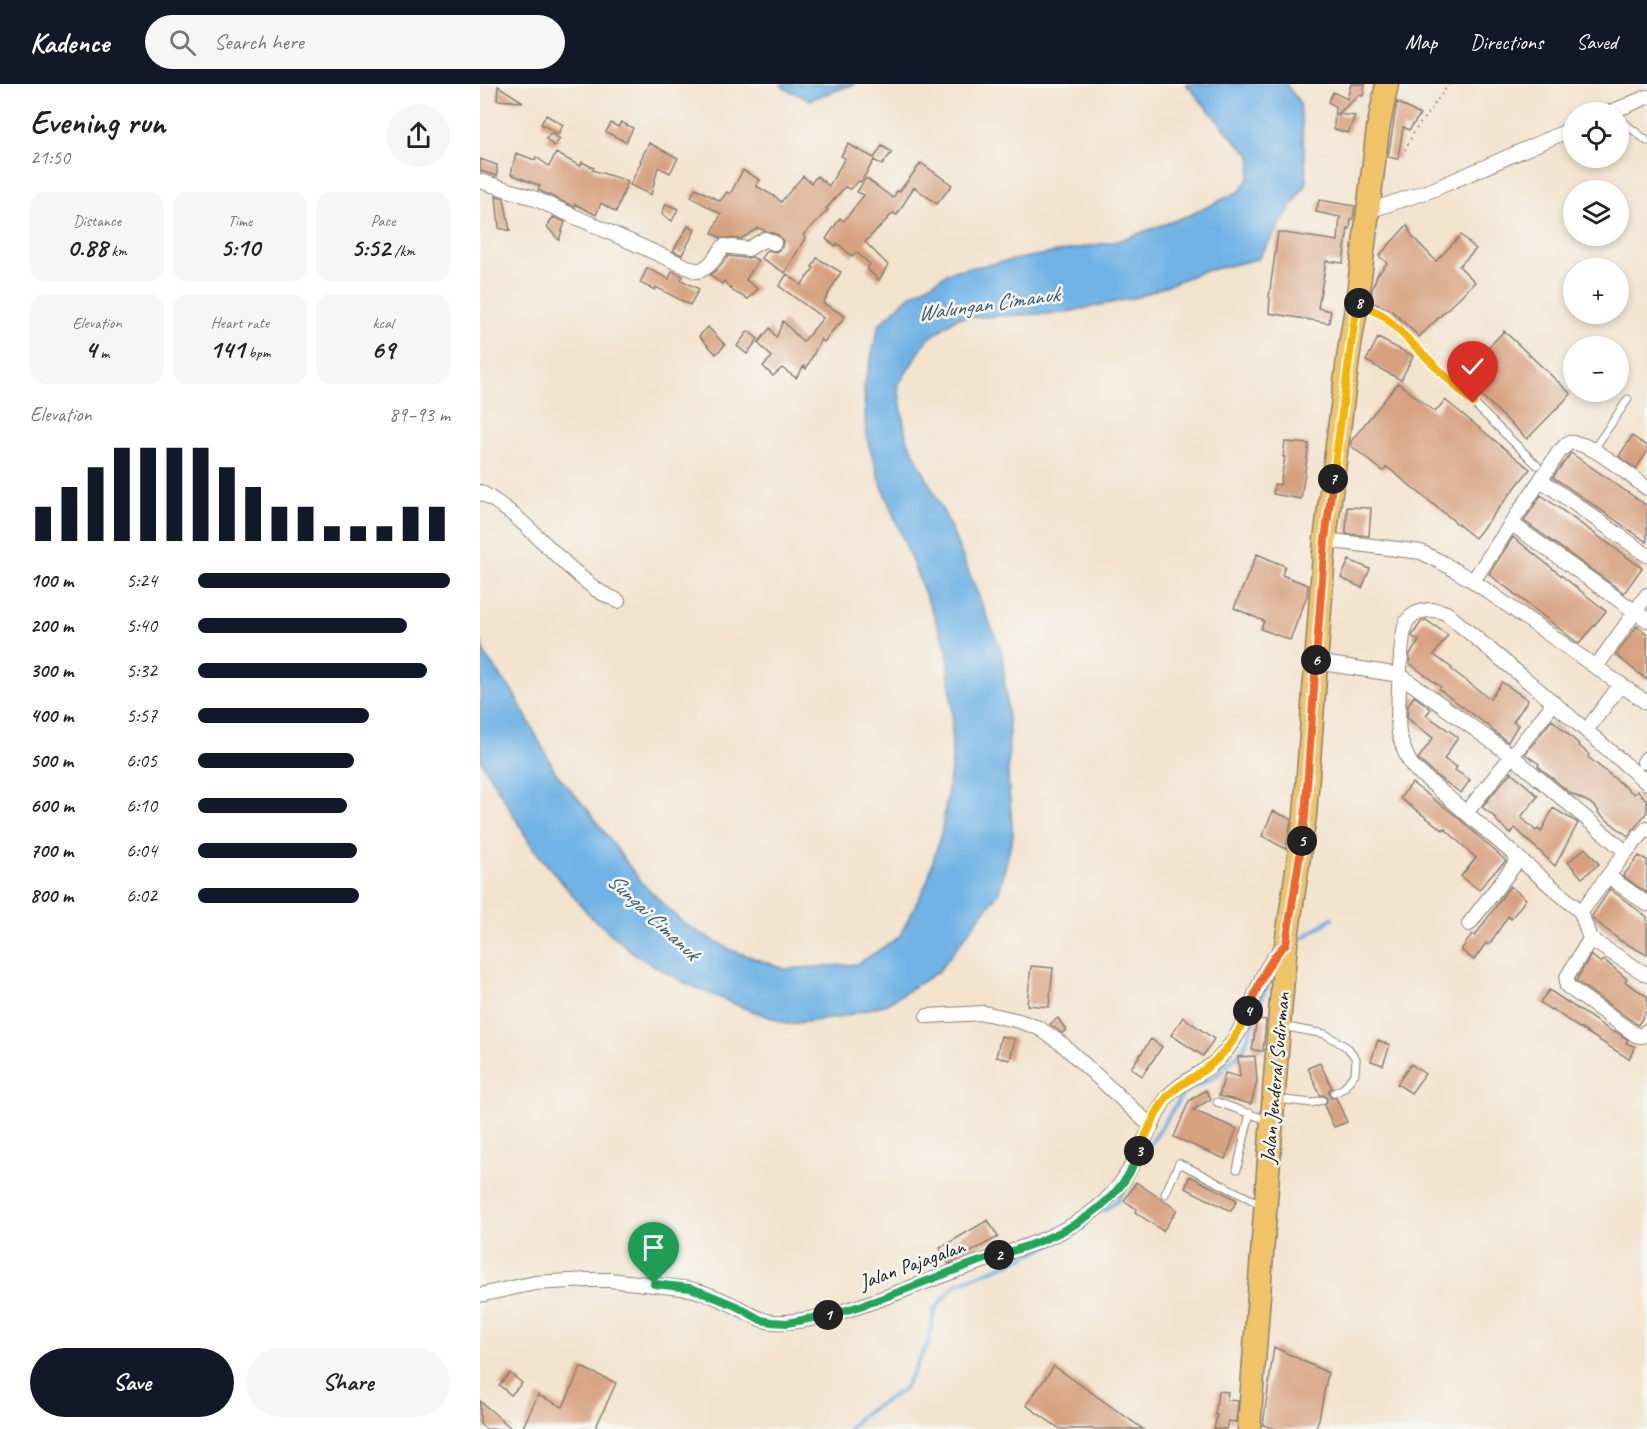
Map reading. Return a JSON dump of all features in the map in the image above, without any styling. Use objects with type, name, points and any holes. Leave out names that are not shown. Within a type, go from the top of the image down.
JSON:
[{"type":"main road","name":"Jalan Jenderal Sudirman","points":[[1249,1429],[1279,1025],[1286,944],[1305,816],[1325,540],[1378,129],[1387,84]]},
{"type":"street","points":[[1629,105],[1647,97]]},
{"type":"street","points":[[1368,211],[1432,190],[1563,133]]},
{"type":"street","points":[[480,181],[531,197],[696,271],[705,268],[724,246],[748,249],[765,239],[774,243]]},
{"type":"street","points":[[1473,581],[1559,452],[1568,444],[1578,443],[1594,449],[1647,487]]},
{"type":"street","points":[[1541,480],[1647,555]]},
{"type":"street","points":[[480,492],[516,518],[598,591],[618,601]]},
{"type":"street","points":[[1512,524],[1647,620]]},
{"type":"street","points":[[1325,540],[1421,552],[1438,560],[1473,581],[1647,703]]},
{"type":"street","points":[[1596,667],[1647,595]]},
{"type":"street","points":[[1647,783],[1450,616],[1431,609],[1407,621],[1404,630],[1400,675],[1399,731],[1408,760],[1414,768],[1581,912],[1590,939],[1647,975]]},
{"type":"street","points":[[1316,662],[1400,675],[1512,756],[1626,852]]},
{"type":"street","points":[[1592,723],[1621,684]]},
{"type":"street","points":[[1466,813],[1554,702]]},
{"type":"street","points":[[1581,912],[1647,828]]},
{"type":"street","points":[[1469,924],[1519,859]]},
{"type":"street","points":[[1608,876],[1647,904]]},
{"type":"street","points":[[1590,939],[1567,977],[1567,986],[1636,1035],[1642,1036],[1647,1031]]},
{"type":"street","name":"Jalan Pajagalan","points":[[480,1295],[535,1283],[610,1280],[690,1288],[736,1306],[761,1320],[787,1323],[851,1310],[970,1265],[1018,1250],[1067,1229],[1098,1207],[1130,1172],[1168,1096],[1221,1057],[1241,1028],[1276,953],[1286,944]]},
{"type":"street","points":[[927,1016],[984,1013],[1039,1028],[1062,1044],[1151,1126]]},
{"type":"lane","points":[[1629,127],[1647,141]]},
{"type":"lane","points":[[1357,302],[1384,316],[1537,465]]},
{"type":"lane","points":[[1594,449],[1626,402]]},
{"type":"lane","points":[[1279,1025],[1325,1034],[1348,1048],[1356,1059],[1355,1073],[1344,1088],[1334,1094]]},
{"type":"lane","points":[[1217,1102],[1250,1113],[1322,1100]]},
{"type":"lane","points":[[1237,1169],[1250,1113]]},
{"type":"lane","points":[[1165,1194],[1179,1163],[1265,1207]]},
{"type":"path","points":[[1405,150],[1414,132],[1449,84]]},
{"type":"water","points":[[781,84],[855,84],[809,100],[784,88]]},
{"type":"water","points":[[1186,84],[1286,84],[1300,103],[1307,182],[1258,259],[1201,272],[1138,297],[1063,313],[957,318],[927,340],[898,385],[906,437],[947,519],[1002,653],[1009,730],[1008,780],[1013,835],[999,892],[939,971],[887,1004],[837,1018],[788,1024],[687,984],[637,956],[591,917],[533,848],[480,759],[480,639],[486,657],[513,692],[556,773],[588,810],[641,882],[684,924],[731,950],[785,969],[858,964],[899,937],[927,882],[942,830],[952,762],[952,708],[947,649],[883,489],[866,436],[864,387],[879,325],[907,298],[952,271],[1118,241],[1192,214],[1240,191],[1250,176],[1251,156]]},
{"type":"building","points":[[1351,84],[1365,84],[1363,96],[1359,95],[1338,114],[1355,116],[1348,133],[1334,129],[1335,106],[1328,102],[1333,92],[1347,99]]},
{"type":"building","points":[[498,86],[523,102],[497,100]]},
{"type":"building","points":[[1397,102],[1420,115],[1409,130],[1403,127],[1398,159],[1388,157]]},
{"type":"building","points":[[546,115],[563,125],[558,134],[541,124]]},
{"type":"building","points":[[621,122],[633,128],[626,142],[606,132],[611,123],[618,127]]},
{"type":"building","points":[[551,133],[560,139],[554,146],[546,139]]},
{"type":"building","points":[[649,143],[678,158],[670,173],[658,167],[651,195],[630,185]]},
{"type":"building","points":[[848,144],[874,158],[882,146],[892,152],[882,165],[874,160],[861,182],[859,181],[850,189],[845,187],[826,209],[828,210],[803,235],[805,238],[785,273],[761,258],[767,250],[776,252],[782,247],[783,241],[778,235],[758,228],[741,239],[721,238],[712,233],[721,214],[691,197],[696,188],[720,201],[727,192],[730,194],[743,170],[760,180],[756,186],[781,202],[803,176],[811,183],[817,176],[829,186],[845,158],[841,156]]},
{"type":"building","points":[[516,153],[535,160],[536,157],[549,166],[556,153],[580,166],[582,162],[594,168],[592,170],[628,181],[616,212],[601,203],[596,215],[538,190],[540,186],[511,174]]},
{"type":"building","points":[[480,159],[497,165],[497,176],[480,171]]},
{"type":"building","points":[[921,163],[952,185],[937,204],[914,187],[897,215],[893,213],[865,242],[888,265],[879,280],[867,269],[870,264],[856,252],[852,256],[837,243],[836,246],[826,239],[840,218],[844,221],[864,195],[857,192],[866,178],[893,198]]},
{"type":"building","points":[[496,196],[504,198],[510,231],[499,228]]},
{"type":"building","points":[[1319,200],[1355,206],[1350,229],[1348,228],[1343,263],[1326,261],[1318,308],[1331,311],[1329,323],[1269,313],[1278,232],[1338,241],[1340,217],[1316,212]]},
{"type":"building","points":[[666,204],[678,209],[672,221],[662,214]]},
{"type":"building","points":[[553,217],[565,222],[559,240],[547,227]]},
{"type":"building","points":[[1407,225],[1412,236],[1436,261],[1461,235],[1476,249],[1459,266],[1475,282],[1419,337],[1391,310],[1371,302],[1377,275],[1387,263],[1379,256]]},
{"type":"building","points":[[688,226],[695,230],[682,255],[673,251]]},
{"type":"building","points":[[728,256],[752,257],[758,260],[746,280],[758,289],[748,299],[734,292],[724,281],[722,284],[710,275]]},
{"type":"building","points":[[817,258],[841,272],[823,303],[845,316],[824,342],[821,339],[806,369],[804,366],[796,378],[782,368],[773,376],[763,366],[772,357],[758,343],[770,328],[776,338],[783,321],[803,342],[823,318],[779,286],[787,274],[801,285],[814,268],[812,267]]},
{"type":"building","points":[[647,268],[669,279],[672,271],[683,276],[681,280],[699,289],[690,305],[656,287],[655,290],[640,283]]},
{"type":"building","points":[[708,327],[725,345],[716,354],[699,336]]},
{"type":"building","points":[[748,331],[758,339],[747,354],[737,346]]},
{"type":"building","points":[[1504,331],[1563,386],[1563,402],[1527,439],[1461,376]]},
{"type":"building","points":[[1378,338],[1413,356],[1401,380],[1366,361]]},
{"type":"building","points":[[1398,383],[1435,412],[1445,400],[1530,469],[1475,538],[1387,467],[1383,471],[1351,446],[1351,441]]},
{"type":"building","points":[[1632,436],[1647,446],[1647,452],[1636,469],[1619,456]]},
{"type":"building","points":[[1285,442],[1309,444],[1301,499],[1273,494],[1274,484],[1280,485]]},
{"type":"building","points":[[1571,453],[1647,506],[1647,542],[1553,477]]},
{"type":"building","points":[[1541,495],[1642,568],[1624,593],[1524,521]]},
{"type":"building","points":[[1347,507],[1371,508],[1369,536],[1346,534]]},
{"type":"building","points":[[1513,537],[1606,611],[1579,644],[1489,574]]},
{"type":"building","points":[[1257,554],[1285,566],[1282,575],[1308,585],[1307,596],[1290,640],[1261,629],[1264,621],[1234,608]]},
{"type":"building","points":[[1349,560],[1370,569],[1362,588],[1341,578]]},
{"type":"building","points":[[1426,620],[1448,635],[1434,655],[1451,669],[1490,699],[1502,682],[1528,700],[1513,722],[1518,725],[1508,742],[1409,663],[1410,654],[1419,641],[1412,636],[1422,621]]},
{"type":"building","points":[[1637,626],[1647,634],[1647,680],[1616,655]]},
{"type":"building","points":[[1414,696],[1431,709],[1426,715],[1458,737],[1444,759],[1457,767],[1455,770],[1470,780],[1461,793],[1418,759],[1433,738],[1407,718],[1408,705]]},
{"type":"building","points":[[1552,720],[1589,754],[1588,757],[1634,794],[1637,791],[1647,800],[1647,812],[1628,836],[1598,813],[1599,811],[1590,803],[1570,793],[1525,754]]},
{"type":"building","points":[[1511,772],[1538,796],[1521,817],[1536,831],[1538,829],[1541,832],[1553,808],[1578,823],[1555,866],[1515,828],[1510,834],[1482,807]]},
{"type":"building","points":[[1412,783],[1455,815],[1506,861],[1479,890],[1461,876],[1476,858],[1444,828],[1443,830],[1400,798]]},
{"type":"building","points":[[1273,811],[1291,819],[1286,849],[1262,836]]},
{"type":"building","points":[[1585,848],[1599,864],[1582,878],[1568,862]]},
{"type":"building","points":[[1639,856],[1647,860],[1647,893],[1623,876]]},
{"type":"building","points":[[1510,886],[1526,899],[1511,919],[1508,916],[1489,945],[1486,943],[1474,960],[1461,950],[1472,934],[1475,936]]},
{"type":"building","points":[[1610,889],[1647,917],[1647,955],[1621,941],[1593,919],[1592,916]]},
{"type":"building","points":[[1591,955],[1601,963],[1604,960],[1627,979],[1625,982],[1647,996],[1647,1010],[1638,1025],[1576,981]]},
{"type":"building","points":[[1031,966],[1053,968],[1049,1007],[1027,1005]]},
{"type":"building","points":[[1549,990],[1628,1040],[1626,1043],[1635,1047],[1629,1059],[1540,1002]]},
{"type":"building","points":[[1183,1017],[1214,1039],[1203,1056],[1171,1035]]},
{"type":"building","points":[[1058,1018],[1066,1030],[1062,1033],[1050,1024]]},
{"type":"building","points":[[1257,1019],[1266,1020],[1263,1051],[1252,1050]]},
{"type":"building","points":[[1001,1036],[1015,1039],[1010,1060],[996,1057]]},
{"type":"building","points":[[1151,1039],[1162,1047],[1142,1076],[1131,1068]]},
{"type":"building","points":[[1378,1040],[1390,1045],[1383,1065],[1371,1061]]},
{"type":"building","points":[[1255,1056],[1257,1082],[1251,1104],[1219,1096],[1225,1073],[1240,1077],[1238,1057]]},
{"type":"building","points":[[1320,1063],[1332,1088],[1329,1090],[1329,1095],[1331,1098],[1336,1098],[1347,1122],[1334,1127],[1324,1105],[1327,1098],[1320,1095],[1308,1068]]},
{"type":"building","points":[[1411,1064],[1425,1074],[1411,1093],[1397,1084]]},
{"type":"building","points":[[1206,1090],[1211,1099],[1193,1110],[1237,1129],[1225,1159],[1174,1137],[1189,1101]]},
{"type":"building","points":[[1190,1176],[1237,1200],[1231,1211],[1185,1188]]},
{"type":"building","points":[[1136,1182],[1177,1210],[1163,1231],[1135,1212],[1137,1209],[1124,1201]]},
{"type":"building","points":[[988,1220],[998,1237],[949,1264],[940,1248]]},
{"type":"building","points":[[1274,1347],[1328,1373],[1315,1429],[1277,1429],[1263,1425]]},
{"type":"building","points":[[1054,1366],[1143,1429],[1060,1429],[1026,1405]]},
{"type":"building","points":[[581,1367],[616,1383],[595,1429],[522,1429],[538,1395],[563,1407]]},
{"type":"building","points":[[510,1373],[522,1383],[511,1395],[499,1385]]},
{"type":"building","points":[[1218,1391],[1228,1392],[1227,1400],[1238,1401],[1236,1422],[1228,1421],[1226,1429],[1214,1429]]},
{"type":"building","points":[[480,1401],[512,1429],[486,1429],[480,1424]]},
{"type":"waterway","points":[[1303,938],[1332,918]]},
{"type":"waterway","points":[[1148,1148],[1184,1092],[1215,1077],[1244,1048],[1263,996],[1273,976]]},
{"type":"waterway","points":[[1104,1211],[1118,1200],[1126,1186]]},
{"type":"waterway","points":[[849,1429],[862,1415],[904,1389],[928,1343],[935,1309],[956,1284],[1018,1260],[1072,1235],[1086,1225]]},
{"type":"route","points":[[654,1284],[690,1288],[702,1292],[736,1306],[761,1320],[787,1323],[818,1317],[851,1310],[960,1268],[1038,1242],[1081,1220],[1112,1194],[1130,1172],[1168,1096],[1221,1057],[1234,1040],[1270,964],[1276,953],[1286,944],[1305,816],[1325,540],[1357,302],[1380,312],[1473,403]]},
{"type":"water label","name":"Walungan Cimanuk","points":[[988,303]]},
{"type":"water label","name":"Sungai Cimanuk","points":[[654,916]]}]
